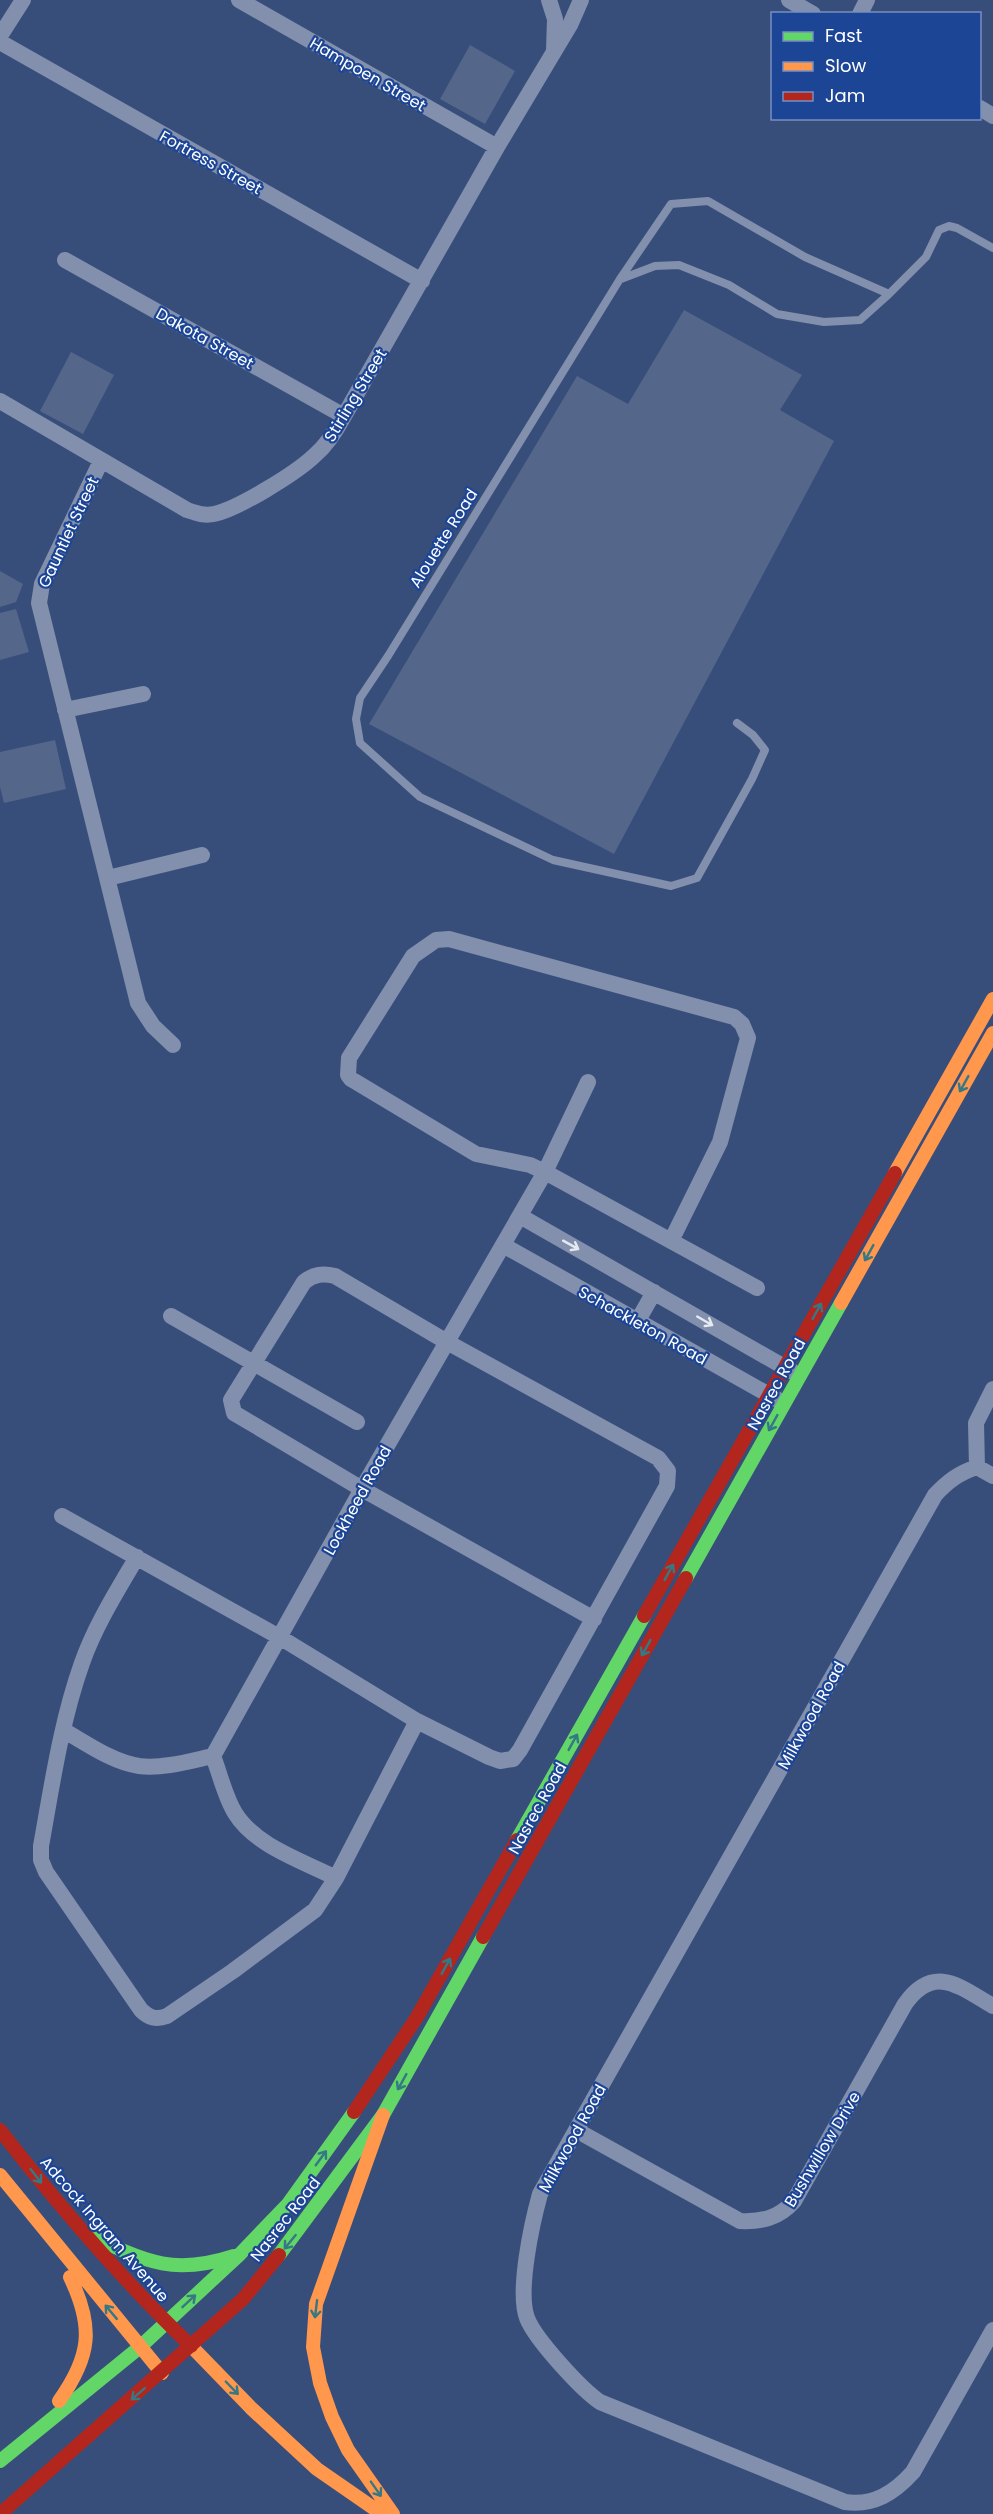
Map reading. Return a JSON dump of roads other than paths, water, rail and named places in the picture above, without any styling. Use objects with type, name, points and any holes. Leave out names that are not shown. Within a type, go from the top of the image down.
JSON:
[{"type":"main road","name":"Nasrec Road","points":[[0,2461],[140,2347],[240,2254],[288,2204],[357,2109],[417,2017],[993,999]]},
{"type":"main road","name":"Nasrec Road","points":[[0,2514],[243,2299],[296,2235],[383,2115],[993,1033]]},
{"type":"main road","points":[[383,2115],[316,2304],[313,2347],[320,2382],[332,2417],[348,2450],[393,2514]]},
{"type":"main road","name":"Adcock Ingram Avenue","points":[[0,2130],[40,2181],[166,2323],[251,2408],[317,2469],[382,2514]]},
{"type":"main road","points":[[0,2175],[162,2373]]},
{"type":"main road","points":[[85,2232],[130,2254],[168,2266],[202,2265],[240,2254]]},
{"type":"main road","points":[[36,2431],[76,2378],[86,2351],[88,2331],[83,2303],[51,2240]]},
{"type":"street","points":[[0,36],[23,0]]},
{"type":"street","name":"Hampoen Street","points":[[239,0],[497,147]]},
{"type":"street","name":"Stirling Street","points":[[549,0],[555,19],[554,51]]},
{"type":"street","name":"Stirling Street","points":[[0,401],[187,510],[212,514],[223,512],[273,485],[313,458],[331,439],[497,147],[570,25],[581,0]]},
{"type":"street","points":[[789,0],[810,12]]},
{"type":"street","name":"Fortress Street","points":[[0,42],[422,281]]},
{"type":"street","name":"Dakota Street","points":[[65,260],[344,416]]},
{"type":"street","name":"Gauntlet Street","points":[[101,461],[39,594],[40,613],[138,1003],[153,1026],[173,1045]]},
{"type":"street","points":[[65,710],[143,694]]},
{"type":"street","points":[[108,878],[202,855]]},
{"type":"street","points":[[671,1241],[720,1142],[748,1038],[742,1023],[734,1017],[449,939],[436,940],[413,956],[349,1059],[348,1075],[356,1084],[476,1154],[531,1165],[545,1172],[671,1241],[758,1288]]},
{"type":"street","name":"Lockheed Road","points":[[213,1756],[281,1638],[362,1489],[545,1172],[588,1082]]},
{"type":"street","name":"Schackleton Road","points":[[520,1216],[800,1376]]},
{"type":"street","name":"Schackleton Road","points":[[503,1245],[784,1404]]},
{"type":"street","points":[[62,1516],[281,1638],[417,1721],[489,1757],[500,1761],[513,1759],[594,1619],[667,1486],[668,1471],[658,1458],[447,1342],[335,1276],[317,1274],[304,1282],[231,1400],[234,1413],[362,1489],[594,1619]]},
{"type":"street","points":[[638,1322],[654,1292]]},
{"type":"street","points":[[171,1316],[357,1422]]},
{"type":"street","points":[[993,1389],[976,1423],[977,1467],[993,1476]]},
{"type":"street","name":"Milkwood Road","points":[[977,1467],[961,1473],[948,1482],[935,1496],[540,2194],[531,2238],[524,2296],[527,2319],[535,2331],[577,2383],[600,2402],[844,2502],[860,2504],[886,2496],[913,2472],[993,2330]]},
{"type":"street","points":[[137,1557],[115,1595],[83,1662],[63,1730],[40,1846],[41,1860],[46,1872],[146,2015],[160,2018],[167,2016],[233,1971],[315,1910],[336,1878],[417,1721]]},
{"type":"street","points":[[63,1730],[108,1755],[132,1765],[162,1766],[213,1756],[235,1812],[244,1824],[271,1846],[336,1878]]},
{"type":"street","name":"Bushwillow Drive","points":[[576,2130],[740,2221],[751,2222],[776,2216],[785,2211],[794,2201],[905,2004],[916,1990],[930,1982],[946,1981],[993,2006]]},
{"type":"lane","name":"Alouette Road","points":[[737,723],[753,735],[765,750],[752,779],[697,878],[671,886],[553,860],[420,797],[360,744],[356,719],[360,698],[620,279],[671,204],[708,201],[805,257],[889,294]]},
{"type":"lane","points":[[620,279],[655,266],[679,265],[729,285],[777,315],[824,322],[860,320],[926,257],[939,231],[949,226],[957,228],[993,248]]}]
